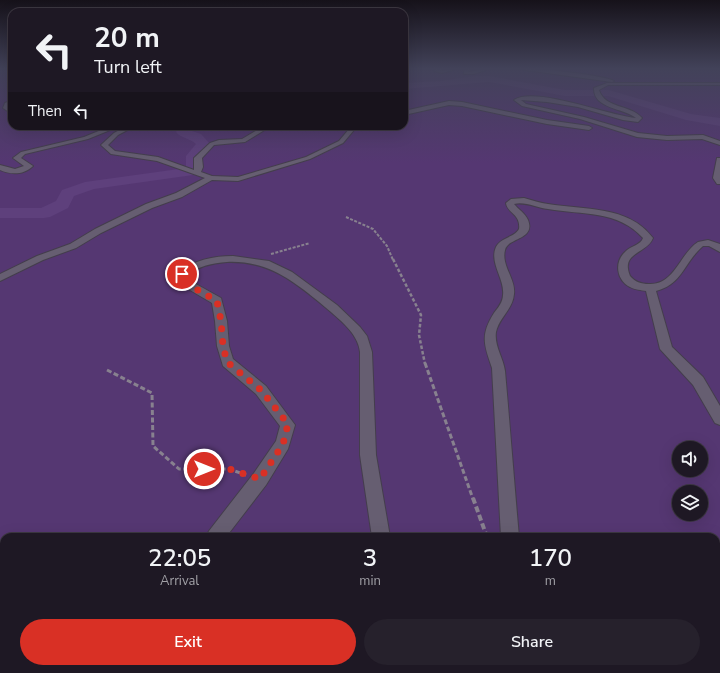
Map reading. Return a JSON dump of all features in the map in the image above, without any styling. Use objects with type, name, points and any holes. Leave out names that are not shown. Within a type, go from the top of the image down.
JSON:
[{"type":"street","points":[[518,100],[524,105],[582,118],[637,135]]},
{"type":"street","points":[[548,100],[579,106],[625,119],[634,120],[639,118],[632,112],[602,100]]},
{"type":"street","points":[[408,112],[449,104],[462,104],[547,122],[577,125],[620,135],[667,138],[703,137],[720,143]]},
{"type":"street","points":[[0,167],[15,172],[24,170],[29,166],[17,158],[23,153],[86,138],[107,130]]},
{"type":"street","points":[[124,130],[116,134],[104,145],[113,153],[158,159],[212,178],[238,179],[308,158],[341,142],[351,130]]},
{"type":"street","points":[[197,172],[199,167],[198,158],[212,144],[219,142],[243,141],[261,130]]},
{"type":"street","points":[[720,160],[717,178],[720,182]]},
{"type":"street","points":[[0,278],[40,258],[73,246],[98,231],[149,206],[179,195],[212,178]]},
{"type":"street","points":[[510,533],[498,368],[490,341],[490,333],[509,297],[509,289],[500,262],[500,249],[504,242],[517,237],[524,231],[525,226],[523,219],[516,210],[510,206],[510,203],[516,200],[547,207],[604,213],[635,225],[644,232],[648,238],[646,243],[626,254],[623,259],[623,272],[629,281],[636,286],[650,288],[663,286],[674,276],[696,247],[703,243],[714,245],[720,249]]},
{"type":"street","points":[[218,533],[260,479],[283,444],[288,424],[261,390],[227,362],[223,346],[221,321],[217,301],[182,281],[182,274],[189,268],[210,261],[239,259],[266,263],[288,275],[323,298],[364,340],[366,354],[368,455],[380,533]]},
{"type":"street","points":[[650,288],[666,349],[698,381],[720,419]]},
{"type":"path","points":[[346,217],[373,229],[387,246],[402,280],[421,315],[419,335],[426,369],[486,533]]},
{"type":"path","points":[[268,255],[310,243]]},
{"type":"path","points":[[107,370],[152,393],[153,446],[179,469],[229,469],[260,479]]},
{"type":"shaded area","points":[[0,100],[8,100],[8,130],[408,130],[408,100],[720,100],[720,533],[0,533]]},
{"type":"waterway","points":[[634,100],[690,117],[720,122]]},
{"type":"waterway","points":[[183,130],[182,132],[196,137],[203,144],[193,156],[193,167]]},
{"type":"waterway","points":[[0,213],[44,213],[62,204],[68,193],[91,185],[188,172]]},
{"type":"route","points":[[182,274],[182,281],[217,301],[221,321],[223,346],[227,362],[261,390],[288,424],[283,444],[260,479],[229,469],[204,469]]}]
